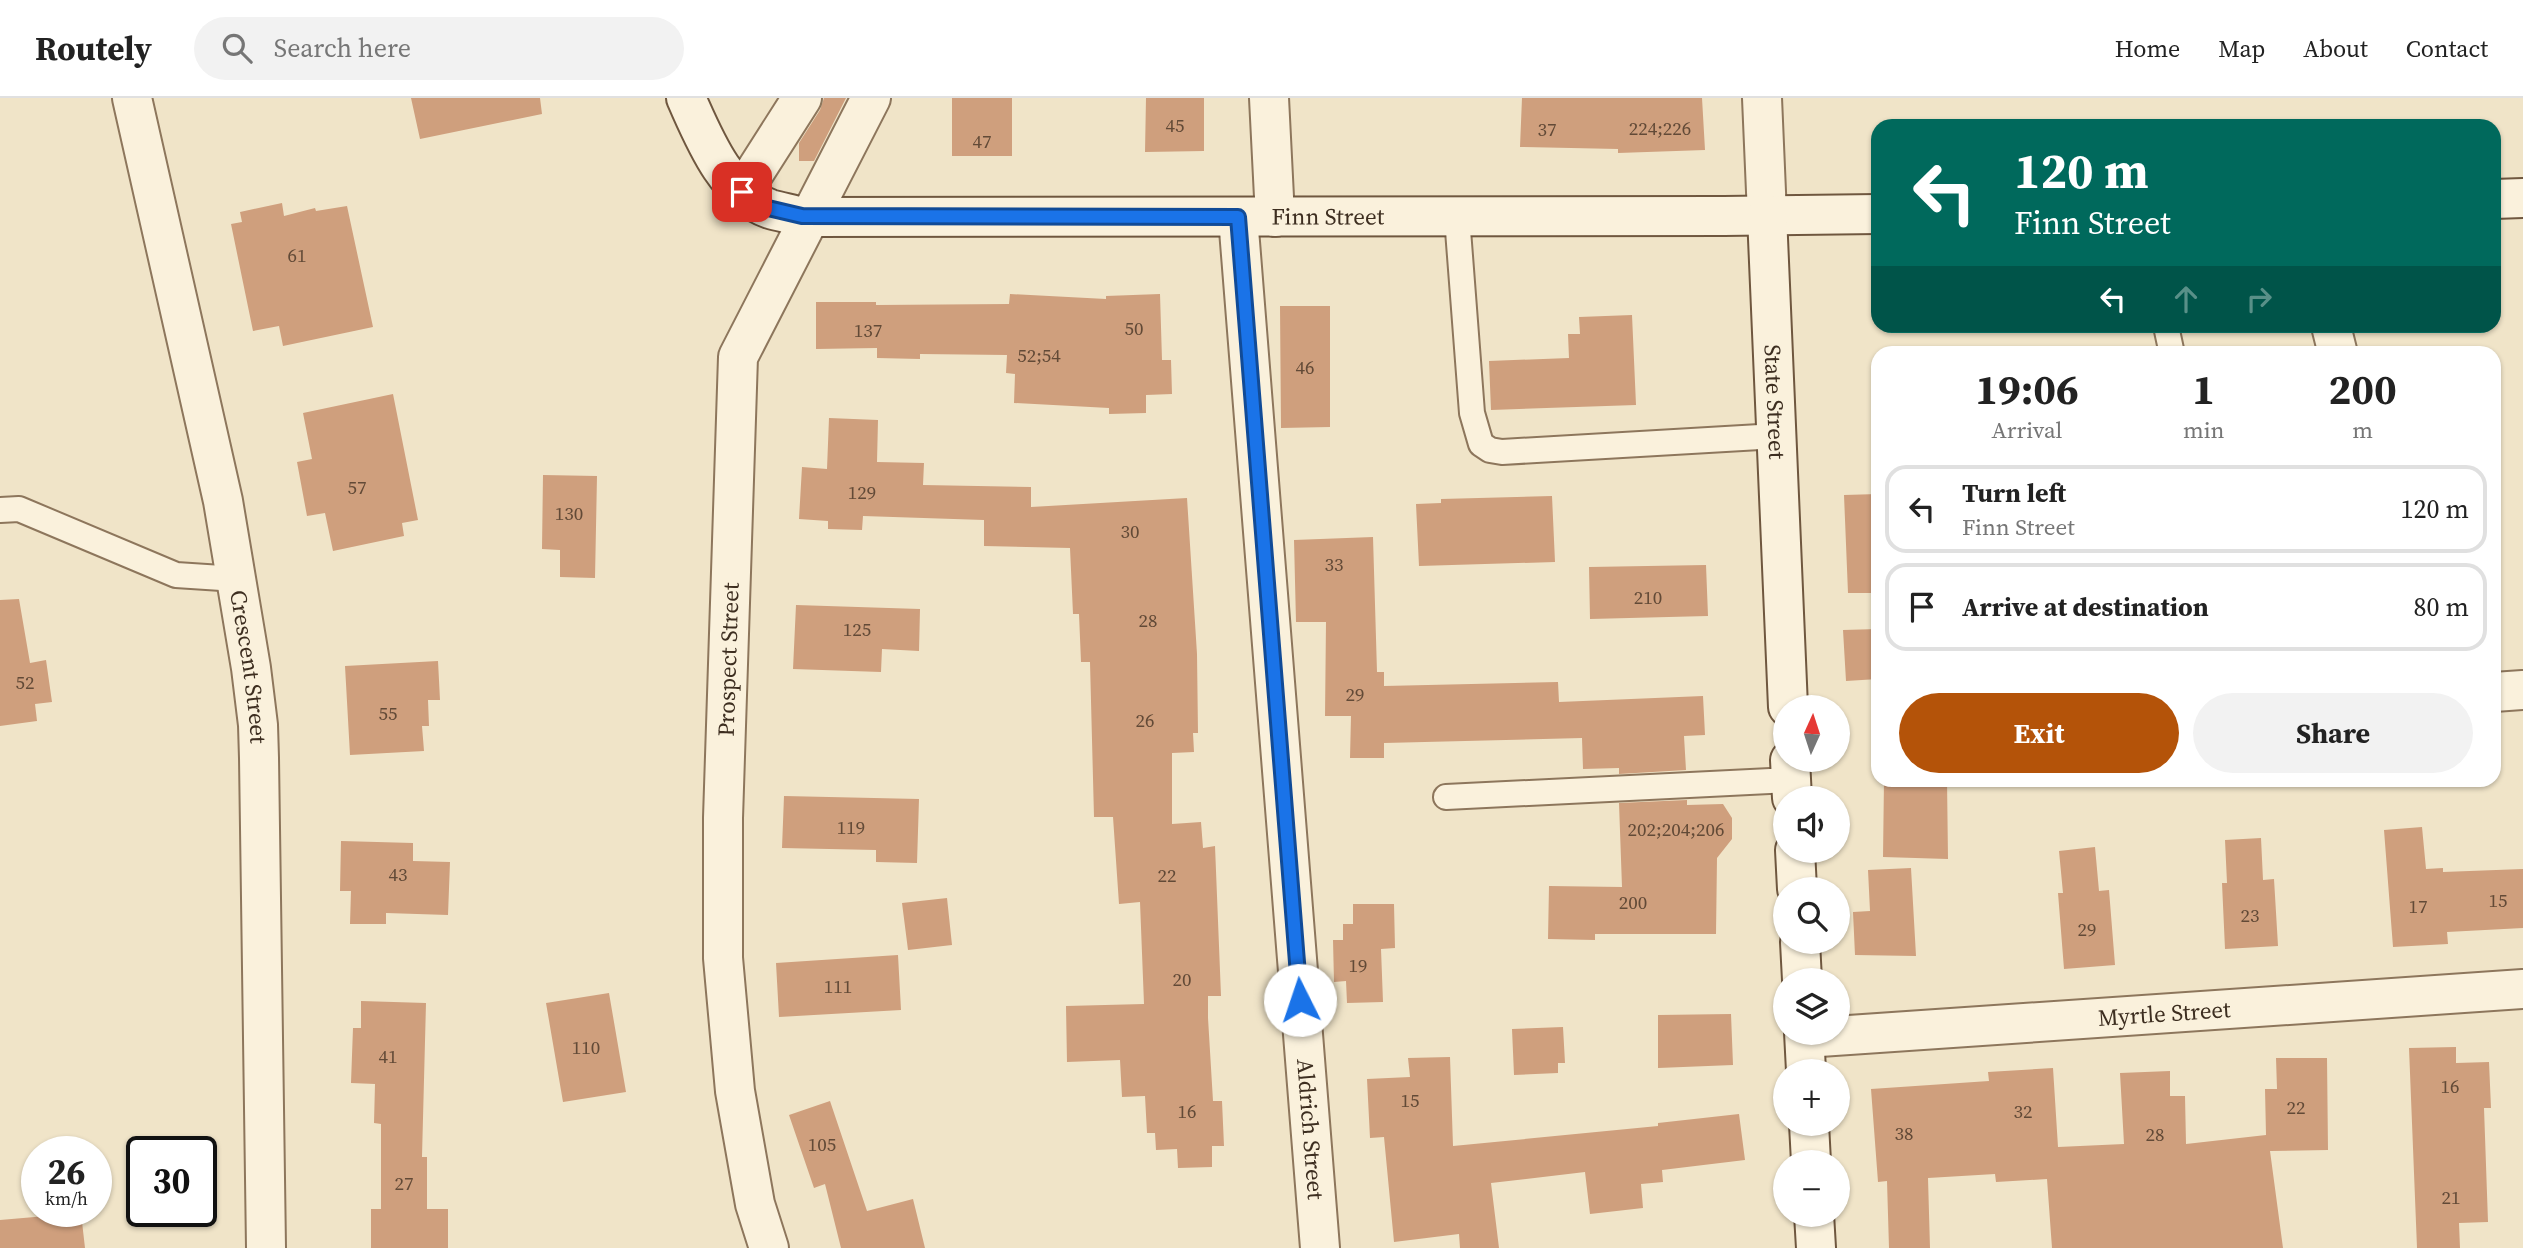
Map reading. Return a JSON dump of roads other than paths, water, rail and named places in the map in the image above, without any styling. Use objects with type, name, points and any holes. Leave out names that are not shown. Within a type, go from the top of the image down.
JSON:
[{"type":"street","name":"Crescent Street","points":[[132,98],[223,501],[258,725],[266,1248]]},
{"type":"street","points":[[685,98],[724,171],[742,192],[802,98]]},
{"type":"street","name":"Prospect Street","points":[[769,1248],[755,1205],[735,1091],[723,958],[723,818],[738,357],[871,98]]},
{"type":"street","name":"Aldrich Street","points":[[1269,98],[1257,217],[1320,1248]]},
{"type":"street","name":"State Street","points":[[1762,98],[1788,695]]},
{"type":"street","name":"Finn Street","points":[[742,192],[768,208],[802,216],[1457,217],[1871,214]]},
{"type":"street","points":[[2501,200],[2523,198]]},
{"type":"street","points":[[2501,692],[2523,690]]},
{"type":"street","name":"Myrtle Street","points":[[1805,1047],[2523,989]]},
{"type":"street","points":[[1815,1227],[1816,1248]]},
{"type":"lane","points":[[1457,217],[1472,413],[1480,444],[1490,450],[1502,452],[1777,436]]},
{"type":"lane","points":[[0,510],[19,509],[176,575],[237,579]]},
{"type":"lane","points":[[1446,797],[1791,779]]}]
